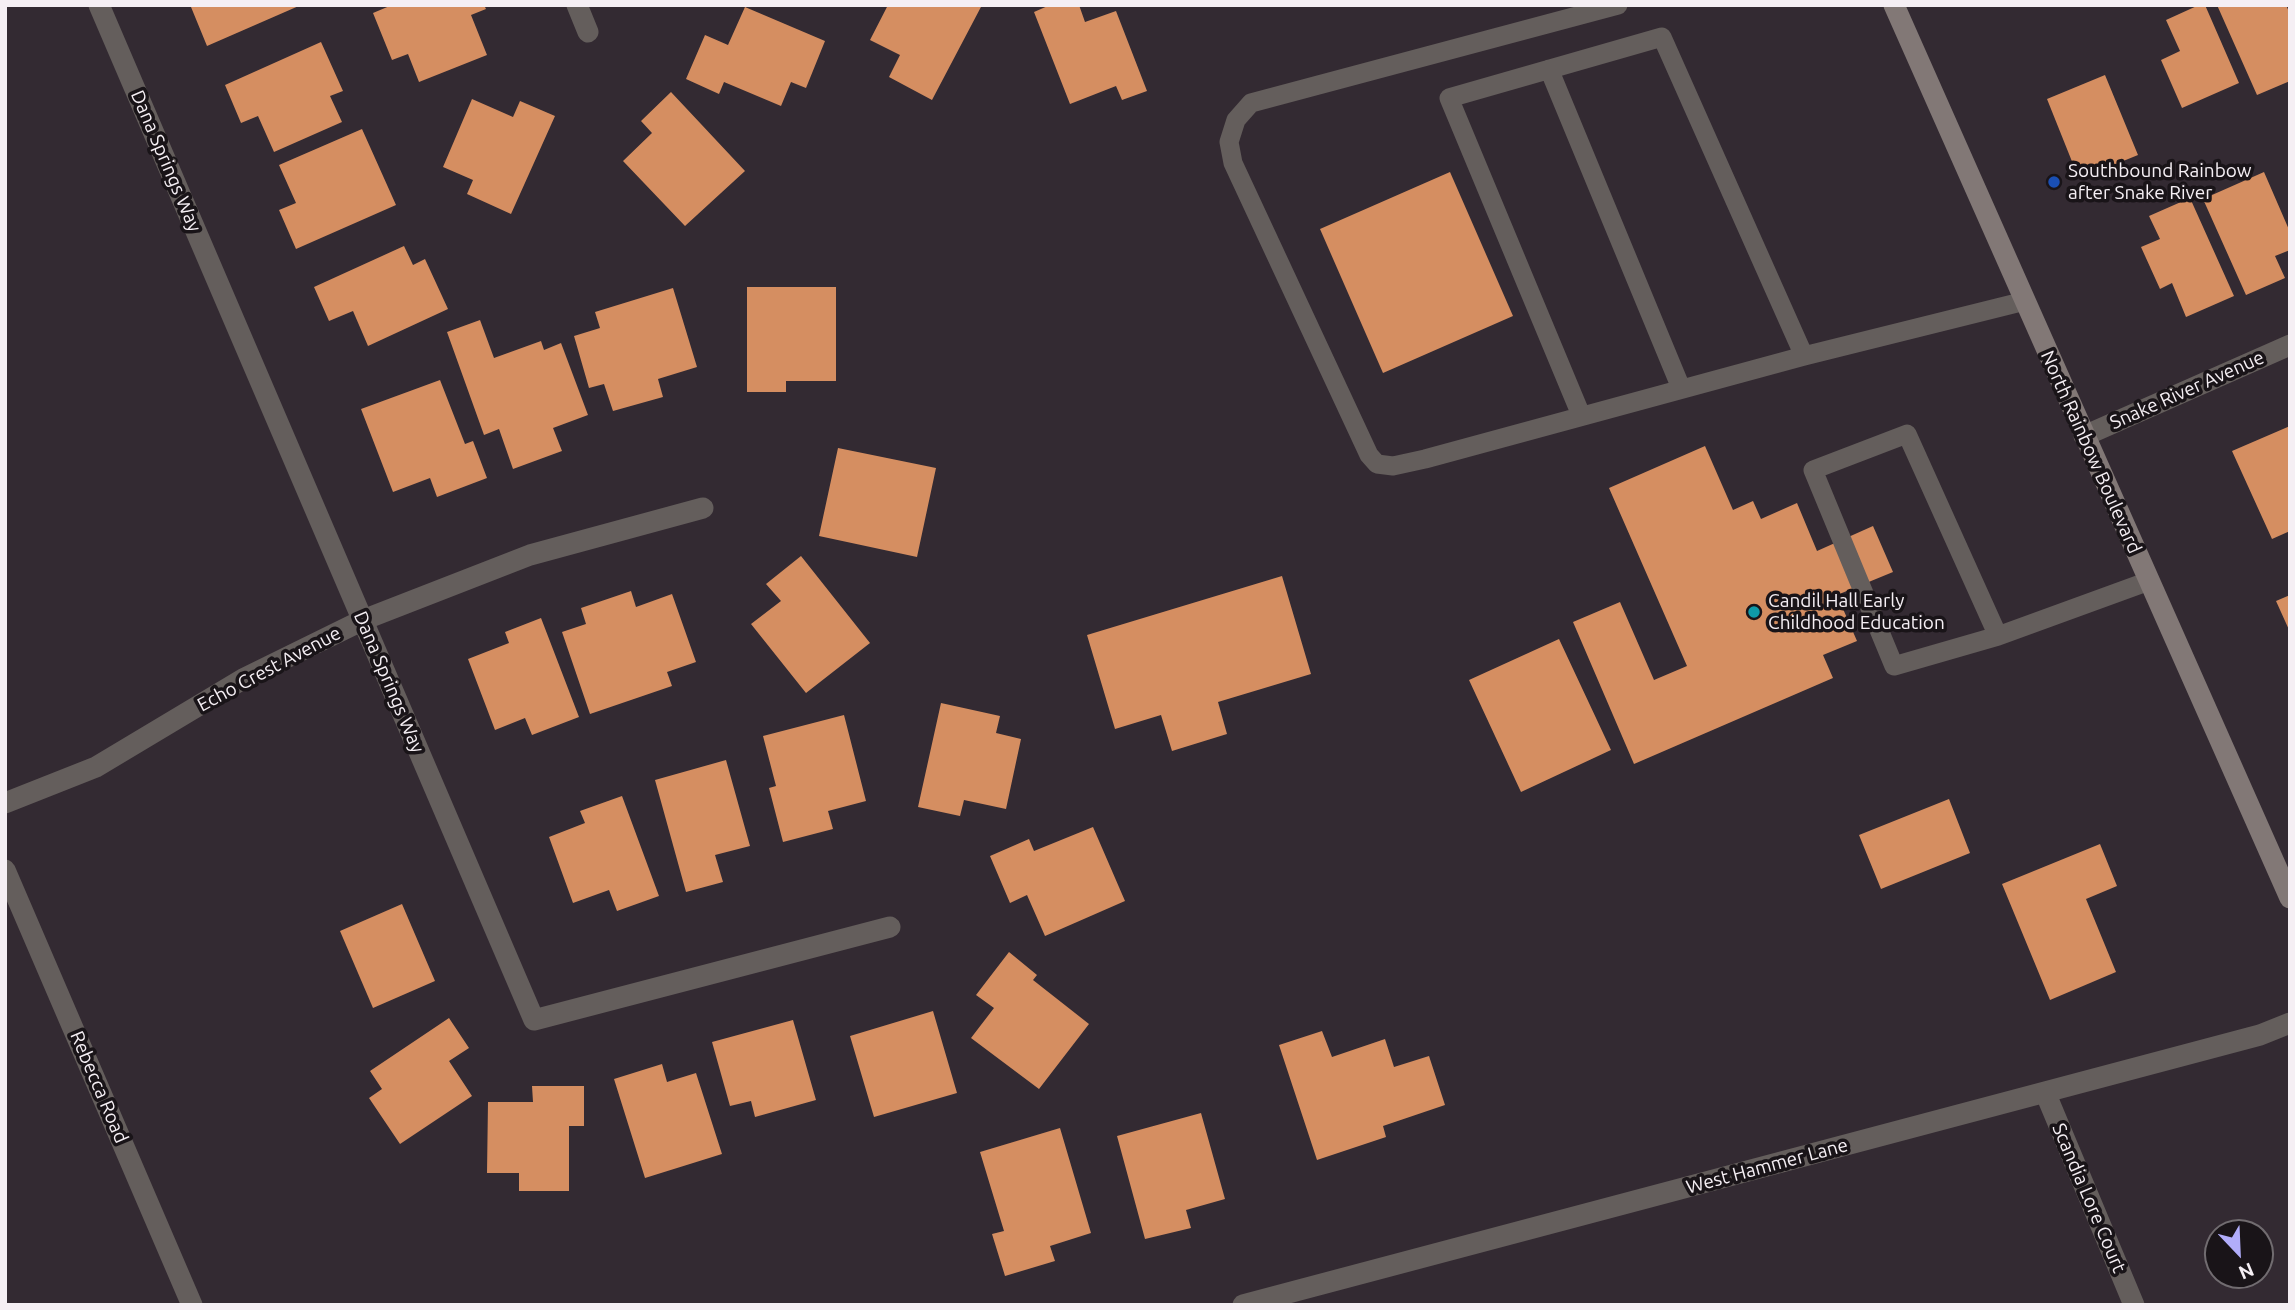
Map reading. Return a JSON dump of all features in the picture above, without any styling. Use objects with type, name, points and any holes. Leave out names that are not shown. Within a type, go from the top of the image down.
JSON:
[{"type":"main road","name":"North Rainbow Boulevard","points":[[1894,5],[2290,898]]},
{"type":"street","name":"Dana Springs Way","points":[[99,5],[534,1020],[890,927]]},
{"type":"street","points":[[577,5],[588,32]]},
{"type":"street","name":"Snake River Avenue","points":[[2084,436],[2290,345]]},
{"type":"street","name":"Echo Crest Avenue","points":[[5,803],[96,767],[243,679],[363,620],[530,555],[704,508]]},
{"type":"street","name":"Rebecca Road","points":[[5,870],[192,1305]]},
{"type":"street","name":"West Hammer Lane","points":[[1242,1305],[2260,1035],[2290,1023]]},
{"type":"street","name":"Scandia Lore Court","points":[[2045,1092],[2134,1305]]},
{"type":"lane","points":[[1618,5],[1251,103],[1236,120],[1229,142],[1233,163],[1369,455],[1377,464],[1393,466],[1425,459],[1681,388],[2025,301]]},
{"type":"lane","points":[[1581,415],[1449,98],[1662,37],[1804,356]]},
{"type":"lane","points":[[1549,69],[1681,388]]},
{"type":"lane","points":[[1998,636],[1907,434],[1813,470],[1895,666],[1998,636],[2149,581]]},
{"type":"building","points":[[301,5],[207,46],[191,7]]},
{"type":"building","points":[[392,5],[484,5],[486,9],[471,15],[487,55],[419,82],[408,54],[392,60],[373,13]]},
{"type":"building","points":[[888,5],[982,5],[932,100],[889,77],[900,55],[870,40]]},
{"type":"building","points":[[1050,5],[1079,5],[1085,22],[1116,11],[1147,91],[1122,100],[1116,86],[1070,104],[1034,12]]},
{"type":"building","points":[[2199,5],[2205,5],[2239,83],[2182,108],[2161,60],[2180,51],[2166,20]]},
{"type":"building","points":[[2217,5],[2286,5],[2290,14],[2290,81],[2257,95]]},
{"type":"building","points":[[745,7],[825,41],[806,88],[791,82],[781,106],[724,82],[719,94],[686,79],[705,35],[728,45]]},
{"type":"building","points":[[321,42],[343,91],[330,96],[342,122],[274,152],[258,116],[241,123],[225,85]]},
{"type":"building","points":[[2105,75],[2138,155],[2079,179],[2047,99]]},
{"type":"building","points":[[671,92],[745,171],[685,226],[623,161],[652,133],[641,121]]},
{"type":"building","points":[[472,99],[513,117],[520,101],[555,116],[511,214],[467,194],[473,180],[443,167]]},
{"type":"building","points":[[362,129],[396,205],[296,249],[279,210],[296,203],[279,165]]},
{"type":"building","points":[[1450,172],[1513,316],[1383,373],[1320,229]]},
{"type":"building","points":[[2264,172],[2290,232],[2290,250],[2275,256],[2285,278],[2246,295],[2203,199]]},
{"type":"building","points":[[2190,198],[2234,296],[2186,317],[2172,283],[2160,289],[2141,247],[2160,239],[2149,216]]},
{"type":"building","points":[[404,246],[413,265],[425,259],[448,309],[368,346],[353,311],[329,321],[314,287]]},
{"type":"building","points":[[747,287],[836,287],[836,381],[786,381],[786,392],[747,392]]},
{"type":"building","points":[[673,288],[697,367],[658,379],[663,397],[613,411],[604,384],[589,388],[574,336],[600,328],[595,312]]},
{"type":"building","points":[[480,320],[494,358],[541,341],[544,350],[561,343],[588,415],[553,428],[562,451],[513,469],[499,429],[484,435],[447,332]]},
{"type":"building","points":[[440,380],[465,444],[473,441],[487,478],[437,497],[430,478],[393,492],[361,409]]},
{"type":"building","points":[[2290,426],[2290,531],[2272,539],[2232,451]]},
{"type":"building","name":"Candil Hall Early Childhood Education","points":[[1705,446],[1733,510],[1753,501],[1761,519],[1797,503],[1817,551],[1873,526],[1893,572],[1837,595],[1857,641],[1823,655],[1833,678],[1634,764],[1573,622],[1620,602],[1654,680],[1687,666],[1609,488]]},
{"type":"building","points":[[838,448],[936,468],[917,557],[819,536]]},
{"type":"building","points":[[801,556],[870,643],[806,693],[751,624],[781,601],[766,584]]},
{"type":"building","points":[[1282,576],[1311,674],[1218,702],[1227,734],[1172,751],[1161,715],[1115,729],[1087,635]]},
{"type":"building","points":[[631,591],[636,607],[672,594],[696,662],[667,672],[672,686],[590,714],[562,632],[586,624],[581,608]]},
{"type":"building","points":[[2290,595],[2290,632],[2276,601]]},
{"type":"building","points":[[541,618],[579,717],[532,735],[525,718],[495,730],[468,659],[509,643],[505,632]]},
{"type":"building","points":[[1559,639],[1611,750],[1521,792],[1469,680]]},
{"type":"building","points":[[941,703],[1000,716],[996,733],[1021,739],[1006,809],[964,800],[960,816],[918,807]]},
{"type":"building","points":[[844,715],[866,801],[828,811],[833,829],[783,842],[769,788],[776,786],[763,736]]},
{"type":"building","points":[[726,760],[750,846],[715,855],[723,882],[686,892],[655,780]]},
{"type":"building","points":[[622,796],[659,896],[617,911],[609,890],[573,903],[549,837],[585,823],[580,811]]},
{"type":"building","points":[[1949,799],[1970,853],[1881,889],[1859,835]]},
{"type":"building","points":[[1093,827],[1125,901],[1045,936],[1027,895],[1010,903],[990,856],[1029,839],[1034,851]]},
{"type":"building","points":[[2100,844],[2117,886],[2086,899],[2116,972],[2050,1000],[2002,884]]},
{"type":"building","points":[[402,904],[435,981],[373,1008],[340,931]]},
{"type":"building","points":[[1009,952],[1037,975],[1033,980],[1089,1024],[1039,1089],[971,1038],[994,1008],[976,995]]},
{"type":"building","points":[[933,1011],[957,1093],[874,1117],[850,1036]]},
{"type":"building","points":[[449,1018],[469,1048],[449,1061],[472,1096],[400,1144],[369,1098],[382,1089],[370,1071]]},
{"type":"building","points":[[793,1020],[816,1100],[755,1117],[751,1101],[730,1106],[712,1042]]},
{"type":"building","points":[[1322,1031],[1332,1057],[1385,1039],[1394,1067],[1429,1056],[1445,1105],[1383,1126],[1386,1137],[1317,1160],[1279,1045]]},
{"type":"building","points":[[662,1064],[667,1082],[696,1073],[722,1154],[645,1178],[614,1079]]},
{"type":"building","points":[[532,1086],[584,1086],[584,1126],[569,1126],[569,1191],[519,1191],[519,1173],[487,1173],[488,1102],[533,1102]]},
{"type":"building","points":[[1201,1113],[1225,1199],[1186,1210],[1191,1228],[1145,1239],[1117,1136]]},
{"type":"building","points":[[1060,1128],[1091,1233],[1050,1246],[1055,1261],[1005,1276],[992,1234],[1004,1231],[980,1152]]},
{"type":"place","name":"Southbound Rainbow after Snake River","points":[[2054,182]]},
{"type":"place","name":"Candil Hall Early Childhood Education","points":[[1754,612]]}]
